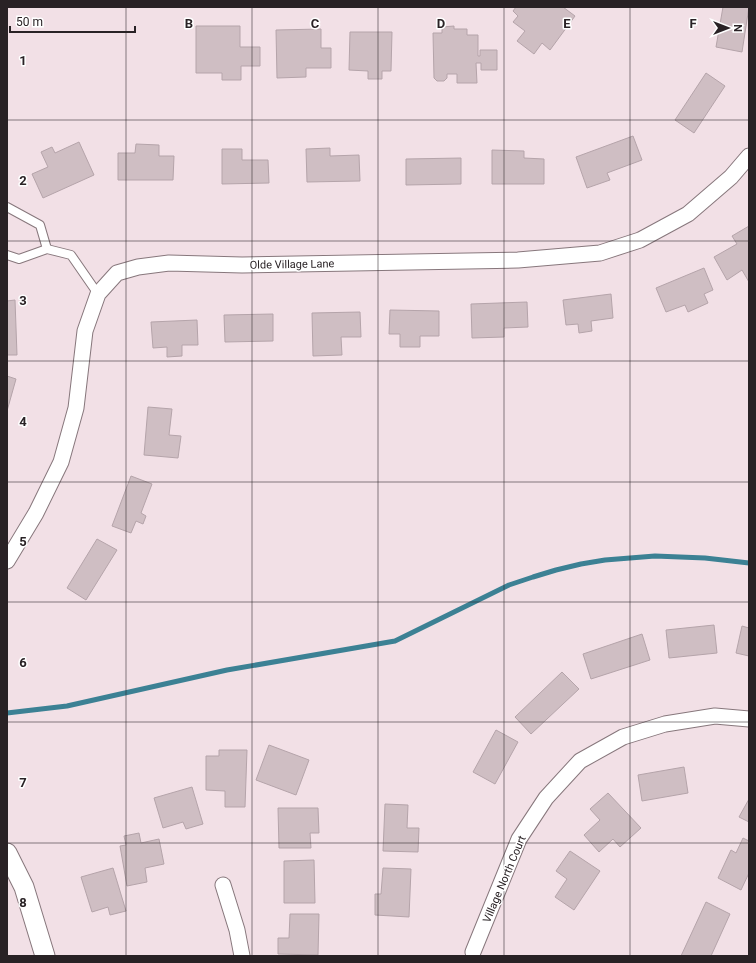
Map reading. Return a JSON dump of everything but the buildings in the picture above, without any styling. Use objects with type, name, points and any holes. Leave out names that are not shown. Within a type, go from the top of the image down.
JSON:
[{"type":"street","name":"Olde Village Lane","points":[[7,561],[36,512],[61,462],[76,408],[85,331],[98,294],[117,273],[138,267],[169,263],[242,265],[518,260],[600,253],[640,240],[688,214],[731,177],[749,156]]},
{"type":"street","name":"Village North Court","points":[[473,952],[519,839],[546,798],[580,761],[623,737],[665,724],[715,716],[749,719]]},
{"type":"street","points":[[7,852],[24,886],[45,956]]},
{"type":"street","points":[[223,885],[237,930],[242,956]]},
{"type":"lane","points":[[7,207],[40,225],[47,249]]},
{"type":"lane","points":[[7,256],[19,259],[47,249],[70,255],[98,294]]},
{"type":"waterway","points":[[7,713],[67,706],[227,670],[395,641],[509,585],[556,570],[581,564],[605,560],[655,556],[705,558],[749,563]]}]
